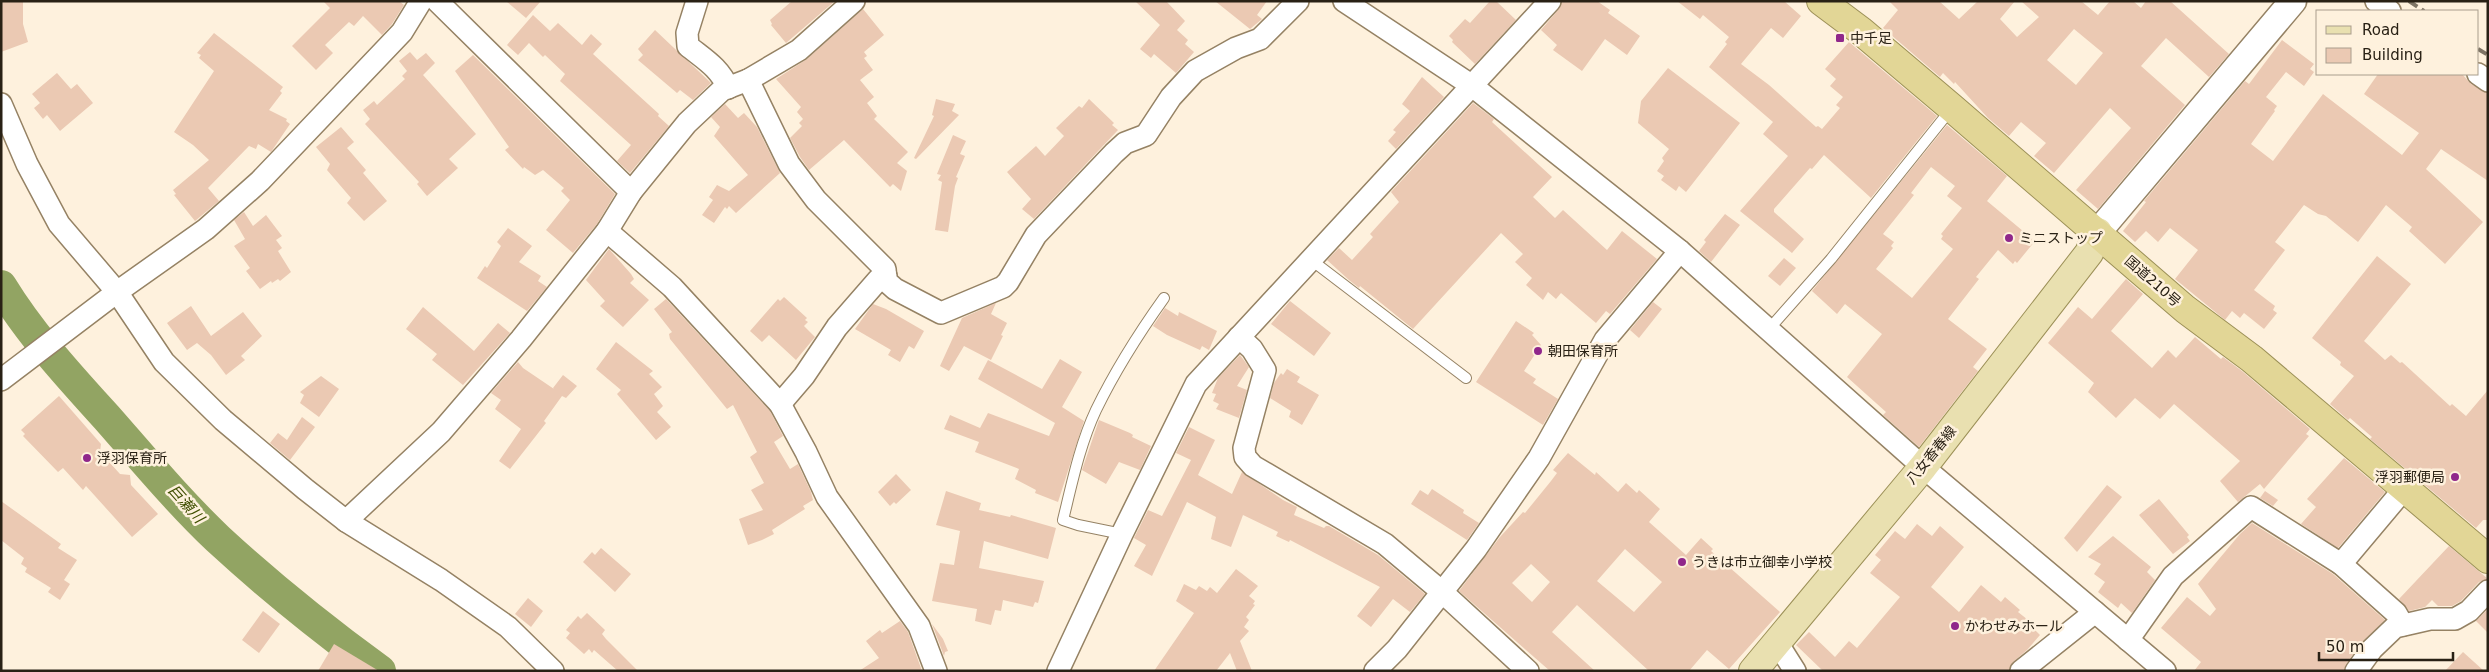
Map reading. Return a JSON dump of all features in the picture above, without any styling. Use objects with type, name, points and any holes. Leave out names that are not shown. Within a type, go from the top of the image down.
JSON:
[{"type":"highway","name":"国道210号","points":[[1821,1],[1861,31],[2098,232],[2185,309],[2252,359],[2488,559]]},
{"type":"main road","name":"八女香春線","points":[[1753,671],[1776,641],[1923,467],[2089,253],[2098,232]]},
{"type":"street","points":[[1,380],[116,292],[206,229],[260,181],[402,32],[421,1]]},
{"type":"street","points":[[437,1],[631,192]]},
{"type":"street","points":[[346,521],[442,432],[522,339],[607,231],[631,192],[687,123],[722,90],[748,80],[799,50],[854,1]]},
{"type":"street","points":[[748,80],[789,164],[816,200],[885,269],[886,281],[894,289],[941,313],[1003,287],[1014,274],[1036,235],[1114,153],[1125,143],[1146,135],[1170,97],[1195,71],[1236,48],[1260,39],[1298,1]]},
{"type":"street","points":[[1344,1],[1471,85],[1680,251],[1923,467],[2165,671]]},
{"type":"street","points":[[1058,671],[1122,534],[1196,384],[1550,1]]},
{"type":"street","points":[[2098,232],[2293,1]]},
{"type":"street","points":[[2376,1],[2389,10]]},
{"type":"street","points":[[696,2],[687,33],[688,46],[712,63],[728,88]]},
{"type":"street","points":[[1,104],[27,164],[59,224],[116,292],[164,362],[223,420],[346,521],[441,580],[508,627],[553,671]]},
{"type":"street","points":[[607,231],[672,287],[780,404],[827,497],[919,626],[936,671]]},
{"type":"street","points":[[1375,671],[1397,649],[1476,549],[1539,458],[1605,340],[1680,251]]},
{"type":"street","points":[[780,404],[804,376],[837,327],[878,280],[886,276]]},
{"type":"street","points":[[1239,337],[1252,349],[1265,370],[1244,448],[1244,458],[1253,466],[1384,544],[1441,591],[1528,671]]},
{"type":"street","points":[[2341,564],[2404,488]]},
{"type":"street","points":[[2128,640],[2173,576],[2251,507],[2341,564],[2396,613],[2404,625]]},
{"type":"street","points":[[2356,671],[2372,649],[2395,628],[2430,619],[2455,619],[2469,611],[2488,591]]},
{"type":"street","points":[[2021,671],[2095,612]]},
{"type":"street","points":[[1776,641],[1795,671]]},
{"type":"lane","points":[[1769,329],[1832,259],[1952,108]]},
{"type":"lane","points":[[1310,259],[1466,378]]},
{"type":"lane","points":[[1122,534],[1063,520],[1077,460],[1096,410],[1147,321],[1164,298]]},
{"type":"building","points":[[2,1],[23,1],[23,24],[28,42],[1,52]]},
{"type":"building","points":[[323,1],[399,1],[404,5],[392,24],[382,35],[363,16],[354,26],[349,22],[325,45],[333,53],[316,70],[292,46],[330,8]]},
{"type":"building","points":[[506,1],[541,1],[526,18]]},
{"type":"building","points":[[792,1],[835,1],[786,43],[771,25],[770,20]]},
{"type":"building","points":[[1135,1],[1166,1],[1185,21],[1177,30],[1188,40],[1185,44],[1194,52],[1176,73],[1154,54],[1151,58],[1140,49],[1160,25]]},
{"type":"building","points":[[1215,1],[1267,1],[1257,15],[1262,19],[1250,29]]},
{"type":"building","points":[[1490,1],[1496,1],[1516,20],[1475,64],[1452,42],[1453,40],[1449,36],[1465,19],[1470,23]]},
{"type":"building","points":[[1562,1],[1597,1],[1610,10],[1608,13],[1640,36],[1627,55],[1605,39],[1582,71],[1553,50],[1557,45],[1541,30],[1559,9]]},
{"type":"building","points":[[1677,1],[1784,1],[1801,16],[1783,38],[1771,28],[1741,64],[1769,85],[1816,127],[1818,126],[1822,129],[1840,108],[1836,105],[1843,97],[1830,86],[1836,79],[1825,69],[1849,42],[1937,116],[1871,198],[1824,155],[1812,169],[1810,168],[1774,209],[1774,212],[1804,239],[1792,253],[1740,211],[1788,156],[1763,134],[1773,122],[1709,67],[1727,44],[1725,42],[1729,37],[1703,15],[1700,19]]},
{"type":"building","points":[[1889,1],[1939,1],[1959,19],[1978,1],[2015,1],[2000,19],[2017,37],[2039,17],[2021,1],[2081,1],[2098,15],[2110,1],[2133,1],[2141,8],[2146,1],[2170,1],[2229,54],[2209,77],[2166,38],[2141,66],[2185,105],[2098,209],[2076,190],[2131,128],[2110,108],[2054,173],[2034,156],[2046,143],[2021,122],[2009,136],[1988,118],[1955,82],[1954,84],[1943,73],[1940,77],[1883,28],[1898,10]],"holes":[[[2074,29],[2103,53],[2076,85],[2047,60]]]},
{"type":"building","points":[[863,9],[884,35],[864,52],[867,56],[864,58],[873,70],[860,80],[874,97],[867,103],[877,116],[874,119],[908,152],[897,163],[907,171],[901,191],[893,184],[890,187],[844,140],[809,170],[790,138],[802,126],[799,123],[803,119],[797,112],[801,107],[776,79],[807,59]]},
{"type":"building","points":[[533,15],[550,31],[558,23],[582,45],[591,34],[602,44],[593,54],[659,114],[658,116],[669,126],[630,173],[617,161],[631,145],[560,81],[565,74],[529,43],[518,55],[507,45]]},
{"type":"building","points":[[655,30],[711,83],[693,100],[680,90],[677,93],[638,60],[643,55],[638,49]]},
{"type":"building","points":[[214,33],[283,87],[280,91],[282,93],[269,110],[287,119],[286,121],[290,124],[271,152],[258,144],[256,149],[249,146],[208,188],[219,201],[195,221],[174,195],[176,194],[173,190],[209,160],[193,145],[174,132],[214,71],[199,58],[201,55],[197,53]]},
{"type":"building","points":[[2282,40],[2314,64],[2310,69],[2314,72],[2304,86],[2286,72],[2266,97],[2277,106],[2251,144],[2273,161],[2323,94],[2402,155],[2419,133],[2364,94],[2377,75],[2463,75],[2471,84],[2488,93],[2488,181],[2441,149],[2426,169],[2483,222],[2445,264],[2409,231],[2412,227],[2386,205],[2358,242],[2326,216],[2318,214],[2304,205],[2275,242],[2285,250],[2254,290],[2275,306],[2273,310],[2277,313],[2264,329],[2244,313],[2240,318],[2232,311],[2225,320],[2175,279],[2198,250],[2170,228],[2158,242],[2146,231],[2135,242],[2123,231],[2146,202],[2144,201],[2245,81],[2249,84]]},
{"type":"building","points":[[410,52],[417,60],[426,53],[435,63],[423,75],[476,134],[449,159],[458,168],[427,196],[417,184],[419,182],[365,124],[370,119],[363,110],[374,101],[377,105],[405,79],[402,76],[407,71],[399,61]]},
{"type":"building","points":[[473,55],[615,194],[597,224],[573,253],[546,230],[570,200],[561,191],[564,188],[543,170],[535,175],[524,167],[523,169],[505,150],[509,147],[455,71]]},
{"type":"building","points":[[1668,68],[1740,123],[1686,192],[1679,186],[1676,191],[1661,180],[1664,176],[1657,171],[1664,161],[1662,158],[1669,149],[1638,123],[1641,101]]},
{"type":"building","points":[[57,73],[71,89],[77,84],[93,103],[60,131],[47,115],[43,119],[34,108],[40,103],[32,94]]},
{"type":"building","points":[[1422,77],[1444,97],[1396,149],[1388,141],[1396,132],[1393,130],[1410,111],[1402,104]]},
{"type":"building","points":[[936,99],[955,104],[952,111],[959,115],[916,159],[914,158],[934,116],[932,115]]},
{"type":"building","points":[[1089,99],[1114,123],[1112,125],[1118,130],[1034,219],[1022,209],[1031,199],[1007,172],[1036,146],[1045,156],[1064,136],[1056,128],[1079,106],[1082,108]]},
{"type":"building","points":[[1473,103],[1494,119],[1492,122],[1552,177],[1533,197],[1555,218],[1563,210],[1607,250],[1622,231],[1657,259],[1610,314],[1606,311],[1596,323],[1561,293],[1556,299],[1548,292],[1543,300],[1526,285],[1532,278],[1515,262],[1523,254],[1501,233],[1413,329],[1360,286],[1359,288],[1349,280],[1327,260],[1339,248],[1352,260],[1373,237],[1370,234],[1399,202],[1391,192]]},
{"type":"building","points":[[725,104],[738,118],[744,113],[757,127],[780,173],[736,213],[729,206],[727,209],[725,207],[714,223],[702,215],[713,200],[709,197],[717,185],[729,191],[748,175],[714,136],[720,127],[711,117]]},
{"type":"building","points":[[1947,125],[2007,176],[1987,201],[2035,241],[2017,263],[2015,261],[2013,264],[1998,250],[1976,277],[1979,279],[1948,319],[1987,349],[1973,367],[1978,371],[1919,447],[1883,415],[1886,412],[1847,377],[1882,334],[1845,304],[1837,314],[1812,291]],"holes":[[[1931,167],[1955,186],[1947,196],[1962,208],[1941,234],[1943,236],[1941,239],[1953,249],[1912,298],[1876,269],[1893,248],[1891,246],[1894,242],[1883,234],[1914,195],[1911,193]]]},
{"type":"building","points":[[341,127],[354,142],[347,148],[366,170],[363,173],[387,201],[364,221],[347,203],[351,198],[327,170],[330,164],[316,147]]},
{"type":"building","points":[[953,135],[966,141],[960,154],[965,156],[956,177],[958,178],[948,232],[935,230],[942,182],[938,180],[941,175],[937,174]]},
{"type":"building","points":[[244,212],[253,226],[266,215],[282,236],[276,240],[282,248],[278,251],[291,272],[280,281],[278,279],[272,283],[271,281],[260,289],[246,271],[250,268],[234,246],[245,239],[234,220]]},
{"type":"building","points":[[1725,214],[1740,225],[1711,262],[1699,251],[1706,242],[1704,240]]},
{"type":"building","points":[[508,228],[532,246],[519,262],[541,276],[538,281],[547,287],[527,311],[477,278],[485,266],[487,268],[501,246],[497,242]]},
{"type":"building","points":[[609,249],[631,274],[634,279],[630,283],[649,300],[623,327],[600,306],[605,301],[586,280]]},
{"type":"building","points":[[2377,256],[2411,284],[2364,341],[2385,360],[2391,355],[2400,363],[2402,362],[2450,406],[2452,404],[2466,416],[2488,390],[2488,520],[2483,520],[2476,528],[2370,439],[2372,437],[2350,418],[2348,420],[2330,404],[2354,376],[2340,365],[2341,362],[2312,338]]},
{"type":"building","points":[[1784,258],[1796,268],[1780,286],[1768,276]]},
{"type":"building","points":[[2126,279],[2143,294],[2111,331],[2152,368],[2168,350],[2176,358],[2195,337],[2221,359],[2223,357],[2242,371],[2310,429],[2306,434],[2309,436],[2264,489],[2260,484],[2238,502],[2220,481],[2240,461],[2174,404],[2160,419],[2135,398],[2116,418],[2088,392],[2094,383],[2048,343],[2078,307],[2092,319]]},
{"type":"building","points":[[784,297],[807,318],[805,320],[808,322],[804,326],[815,337],[796,360],[769,335],[762,342],[750,331],[778,299],[780,301]]},
{"type":"building","points":[[666,299],[770,411],[783,436],[774,442],[790,469],[798,464],[811,492],[813,500],[803,506],[805,509],[772,530],[774,534],[762,540],[748,545],[739,519],[763,510],[751,490],[764,483],[750,457],[757,452],[733,405],[727,409],[670,339],[669,334],[672,332],[654,309]]},
{"type":"building","points":[[1290,301],[1331,333],[1314,356],[1271,324]]},
{"type":"building","points":[[1653,302],[1662,309],[1639,338],[1630,330]]},
{"type":"building","points":[[996,303],[991,314],[1007,323],[991,360],[964,346],[949,371],[940,366],[962,318]]},
{"type":"building","points":[[873,304],[886,309],[924,331],[914,349],[909,346],[900,362],[888,355],[891,350],[855,329]]},
{"type":"building","points":[[191,306],[211,336],[243,312],[262,336],[241,356],[245,360],[226,375],[211,355],[197,343],[187,350],[167,323]]},
{"type":"building","points":[[423,307],[474,351],[498,323],[510,333],[463,385],[432,360],[437,354],[406,329]]},
{"type":"building","points":[[1165,308],[1178,316],[1179,312],[1217,331],[1209,350],[1202,346],[1200,350],[1167,335],[1153,326]]},
{"type":"building","points":[[1516,321],[1534,333],[1532,335],[1541,345],[1524,371],[1536,379],[1533,383],[1558,399],[1543,425],[1476,382]]},
{"type":"building","points":[[616,342],[653,371],[649,374],[662,387],[654,394],[663,406],[657,412],[671,427],[656,440],[617,394],[621,390],[596,369]]},
{"type":"building","points":[[1240,355],[1249,367],[1237,386],[1247,390],[1239,418],[1216,409],[1219,404],[1213,401],[1216,394],[1212,393],[1218,378]]},
{"type":"building","points":[[1060,359],[1082,372],[1062,407],[1084,421],[1058,502],[1035,493],[1036,490],[1015,479],[1019,469],[975,452],[979,442],[944,429],[950,415],[980,428],[988,413],[1049,436],[1055,423],[978,379],[988,360],[1042,389]]},
{"type":"building","points":[[518,362],[523,368],[554,389],[563,375],[577,386],[566,398],[562,396],[544,421],[546,423],[510,469],[499,461],[521,429],[495,409],[501,400],[491,393]]},
{"type":"building","points":[[1287,369],[1300,377],[1297,382],[1319,395],[1302,425],[1289,417],[1291,411],[1270,398],[1274,383],[1281,373],[1283,375]]},
{"type":"building","points":[[321,376],[339,389],[319,417],[300,403],[304,395],[300,392]]},
{"type":"building","name":"浮羽保育所","points":[[59,396],[101,444],[100,452],[120,474],[130,475],[131,485],[158,514],[132,537],[86,486],[83,490],[63,468],[58,472],[23,436],[25,434],[21,430]]},
{"type":"building","points":[[302,417],[315,427],[290,460],[270,443],[278,433],[287,440]]},
{"type":"building","points":[[1099,420],[1130,433],[1133,435],[1132,437],[1151,446],[1140,470],[1119,462],[1106,484],[1082,470]]},
{"type":"building","points":[[1189,427],[1215,440],[1198,475],[1232,494],[1242,472],[1283,500],[1297,507],[1294,515],[1324,528],[1329,526],[1378,555],[1425,594],[1410,612],[1393,599],[1371,627],[1357,616],[1380,587],[1290,540],[1289,542],[1276,536],[1278,532],[1243,515],[1231,547],[1211,539],[1216,517],[1187,502],[1152,576],[1134,566],[1146,545],[1134,538],[1148,510],[1162,516],[1191,460],[1176,453]]},
{"type":"building","name":"うきは市立御幸小学校","points":[[1568,453],[1595,475],[1596,472],[1618,492],[1626,483],[1637,493],[1639,490],[1660,509],[1649,522],[1686,555],[1701,538],[1713,549],[1711,551],[1780,612],[1729,669],[1707,650],[1689,671],[1649,671],[1577,605],[1552,632],[1595,671],[1550,671],[1459,591],[1500,537],[1523,512],[1525,513],[1551,481],[1557,473],[1553,470]],"holes":[[[1625,549],[1662,582],[1634,612],[1597,581]],[[1531,564],[1550,582],[1532,602],[1512,583]]]},
{"type":"building","points":[[2344,458],[2385,492],[2338,548],[2301,524],[2316,507],[2307,499]]},
{"type":"building","points":[[896,474],[911,490],[896,504],[894,502],[890,506],[878,492]]},
{"type":"building","points":[[2107,485],[2122,497],[2077,552],[2064,538]]},
{"type":"building","points":[[1432,489],[1464,510],[1463,513],[1479,523],[1467,540],[1411,504],[1420,490],[1428,495]]},
{"type":"building","points":[[946,491],[981,503],[979,510],[1010,517],[1011,515],[1056,528],[1048,559],[984,541],[979,568],[1044,581],[1038,603],[1035,602],[1033,607],[1003,600],[1001,611],[995,610],[991,625],[975,621],[977,609],[932,601],[940,563],[954,565],[960,531],[936,525]]},
{"type":"building","points":[[2265,491],[2278,500],[2273,506],[2260,498]]},
{"type":"building","points":[[2159,499],[2189,535],[2187,537],[2190,541],[2173,554],[2139,515]]},
{"type":"building","points":[[1,501],[61,544],[58,548],[77,560],[64,580],[70,584],[60,600],[48,592],[51,588],[25,572],[27,568],[21,564],[24,558],[1,540]]},
{"type":"building","points":[[2252,523],[2333,574],[2385,620],[2362,642],[2346,664],[2344,671],[2194,671],[2201,662],[2161,628],[2187,597],[2210,616],[2216,609],[2198,584],[2240,534]]},
{"type":"building","name":"かわせみホール","points":[[1917,524],[1932,536],[1940,526],[1964,547],[1931,587],[1959,612],[1981,585],[2001,602],[2005,597],[2020,610],[2018,612],[2038,628],[2035,630],[2040,635],[2013,662],[2009,671],[1823,671],[1796,645],[1809,632],[1835,657],[1849,641],[1857,648],[1900,597],[1870,573],[1881,560],[1875,555],[1895,531],[1905,539]]},
{"type":"building","points":[[2113,536],[2151,567],[2147,572],[2155,580],[2132,613],[2121,603],[2118,608],[2098,592],[2105,582],[2094,574],[2101,564],[2088,557]]},
{"type":"building","points":[[2449,546],[2488,579],[2479,582],[2461,601],[2452,606],[2438,606],[2432,600],[2425,607],[2409,611],[2399,599]]},
{"type":"building","points":[[601,548],[631,574],[615,592],[583,562],[592,552],[595,555]]},
{"type":"building","points":[[1236,569],[1258,586],[1249,596],[1255,601],[1253,604],[1255,605],[1246,617],[1249,620],[1244,627],[1249,631],[1240,641],[1252,671],[1237,671],[1230,653],[1216,671],[1154,671],[1194,613],[1176,601],[1184,584],[1196,590],[1199,586],[1207,591],[1210,587],[1217,593]]},
{"type":"building","points":[[528,598],[543,611],[531,627],[515,614]]},
{"type":"building","points":[[2488,609],[2488,633],[2476,621]]},
{"type":"building","points":[[263,611],[280,624],[259,653],[242,640]]},
{"type":"building","points":[[587,613],[605,630],[602,634],[606,639],[638,671],[618,671],[594,650],[592,653],[589,649],[584,654],[566,638],[570,633],[566,630],[578,616],[581,619]]},
{"type":"building","points":[[900,621],[908,632],[922,671],[859,671],[879,658],[866,641],[880,630],[882,633]]},
{"type":"building","points":[[932,624],[943,639],[948,651],[945,652],[944,656]]},
{"type":"building","points":[[334,644],[379,671],[318,671]]},
{"type":"building","points":[[2463,652],[2484,671],[2445,671]]},
{"type":"waterway","name":"巨瀬川","points":[[1,286],[25,322],[52,355],[189,510],[218,539],[277,591],[380,671]]},
{"type":"railway","points":[[2409,1],[2422,10]]},
{"type":"railway","points":[[2479,50],[2488,55]]},
{"type":"place","name":"中千足","points":[[1840,38]]},
{"type":"place","name":"ミニストップ","points":[[2009,238]]},
{"type":"place","name":"朝田保育所","points":[[1538,351]]},
{"type":"place","name":"浮羽保育所","points":[[87,458]]},
{"type":"place","name":"浮羽郵便局","points":[[2455,477]]},
{"type":"place","name":"うきは市立御幸小学校","points":[[1682,562]]},
{"type":"place","name":"かわせみホール","points":[[1955,626]]}]
